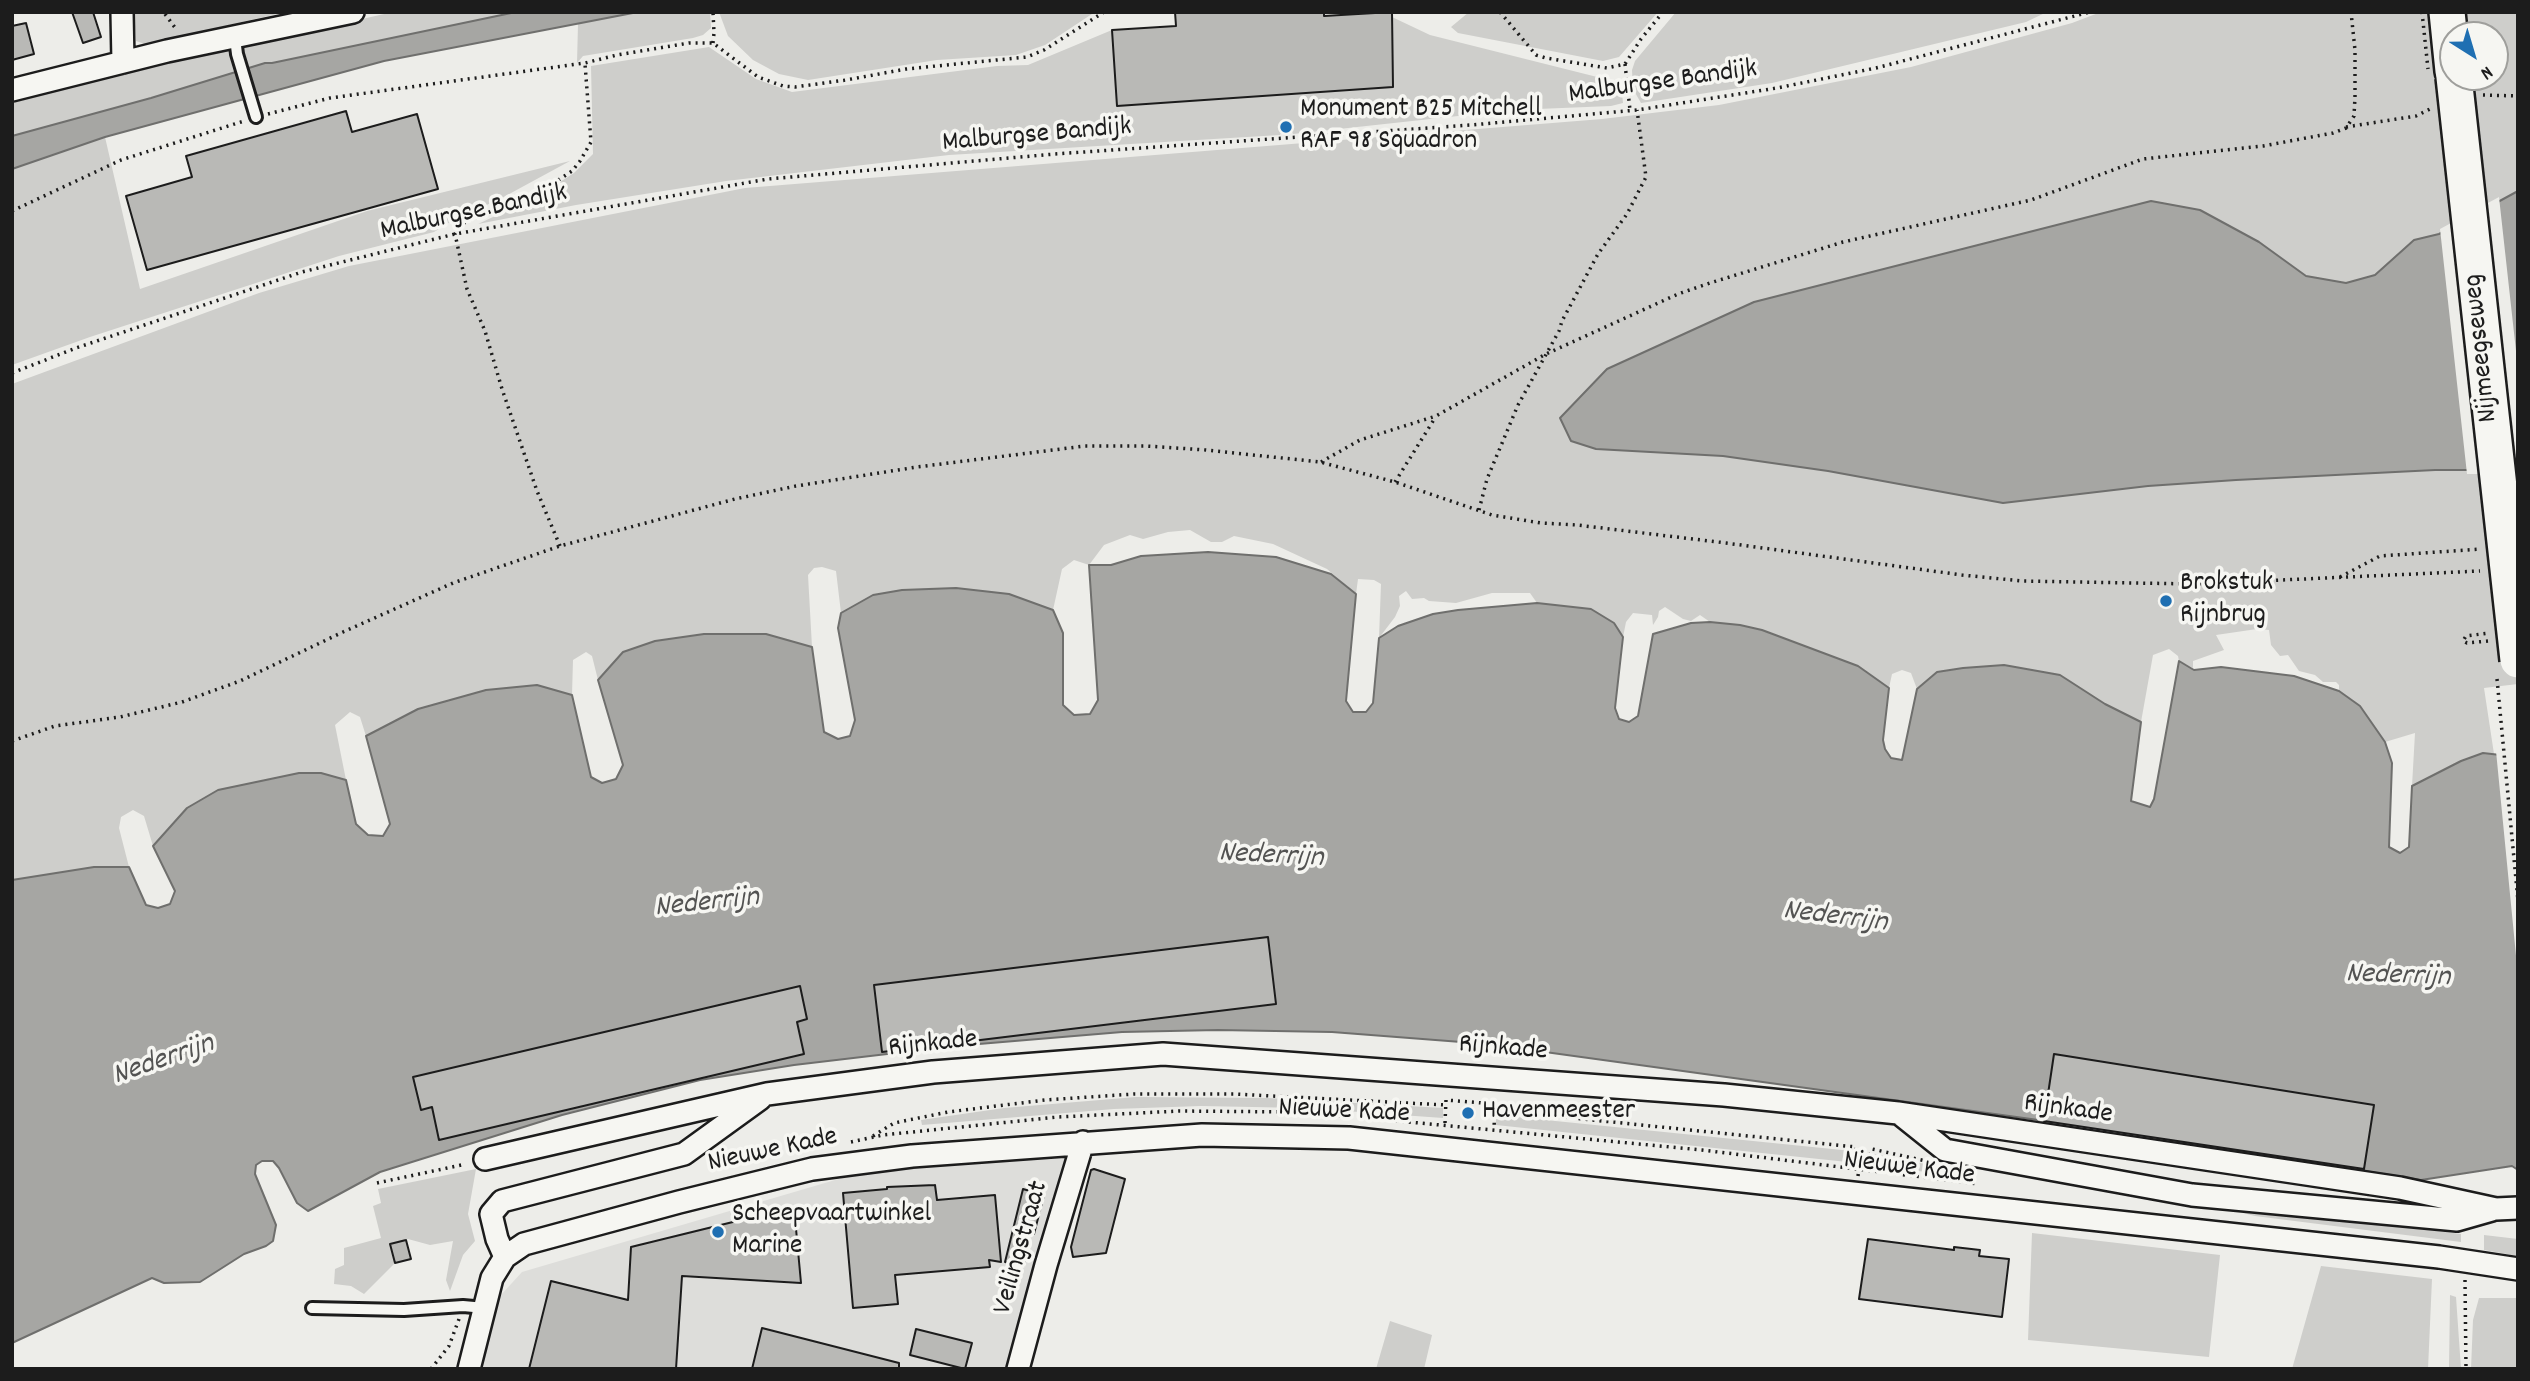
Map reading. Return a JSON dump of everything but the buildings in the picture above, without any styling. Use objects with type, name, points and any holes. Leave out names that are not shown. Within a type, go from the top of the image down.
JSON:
[{"type":"main road","name":"Nijmeegseweg","points":[[2455,91],[2506,650]]},
{"type":"street","points":[[122,12],[123,62]]},
{"type":"street","points":[[12,90],[123,62],[236,46],[354,12]]},
{"type":"street","name":"Rijnkade","points":[[485,1159],[767,1094],[933,1072],[1163,1054],[1724,1095],[1898,1113],[2400,1188],[2496,1209],[2518,1208]]},
{"type":"street","name":"Nieuwe Kade","points":[[767,1094],[684,1154],[502,1201],[491,1214],[505,1257],[524,1244],[812,1169],[912,1156],[1202,1135],[1349,1138],[2465,1260]]},
{"type":"street","name":"Nieuwe Kade","points":[[1898,1113],[1945,1150],[2192,1195],[2457,1220],[2496,1209]]},
{"type":"street","name":"Veilingstraat","points":[[1018,1369],[1083,1142]]},
{"type":"street","points":[[2189,1231],[2192,1195]]},
{"type":"street","points":[[469,1369],[492,1278],[505,1257]]},
{"type":"street","points":[[2465,1260],[2518,1269]]},
{"type":"lane","points":[[236,46],[254,111]]},
{"type":"lane","points":[[312,1308],[485,1308]]},
{"type":"path","points":[[165,12],[170,24],[185,33]]},
{"type":"path","points":[[713,12],[713,43]]},
{"type":"path","points":[[12,211],[121,160],[254,111],[585,63],[670,45],[713,43],[758,77],[783,86],[795,87],[906,69],[1027,57],[1044,50],[1104,12]]},
{"type":"path","points":[[1500,12],[1536,55],[1607,68],[1625,64]]},
{"type":"path","points":[[1630,110],[1625,64],[1663,12]]},
{"type":"path","name":"Malburgse Bandijk","points":[[12,373],[76,348],[302,272],[455,234],[768,179],[1042,155],[1471,125],[1637,110],[1777,88],[1876,68],[2090,12]]},
{"type":"path","points":[[1320,462],[1360,440],[1436,416],[1546,354],[1678,294],[1823,247],[2031,200],[2143,159],[2246,149],[2333,133],[2346,128],[2354,116],[2356,69],[2351,12]]},
{"type":"path","points":[[560,546],[537,491],[485,331],[467,289],[455,234],[465,222],[542,191],[572,172],[591,142],[585,63]]},
{"type":"path","points":[[1479,510],[1487,479],[1518,404],[1598,254],[1627,214],[1646,177],[1637,110]]},
{"type":"path","points":[[1395,482],[1436,416]]},
{"type":"path","points":[[12,741],[55,726],[120,717],[182,702],[240,681],[365,621],[453,583],[560,546],[796,485],[1074,448],[1146,446],[1320,462],[1395,482],[1479,510],[1541,523],[1726,542],[2022,581],[2193,584],[2487,571]]},
{"type":"path","points":[[2338,578],[2380,556],[2490,549]]},
{"type":"path","points":[[2485,634],[2466,636],[2463,641],[2506,650]]},
{"type":"path","name":"Nieuwe Kade","points":[[869,1138],[894,1124],[948,1112],[1045,1100],[1134,1094],[1234,1094],[1446,1105],[1446,1100],[1495,1104],[1494,1110],[1856,1147],[1855,1154],[1870,1156],[1872,1149],[1931,1162]]},
{"type":"path","points":[[1445,1123],[1446,1105]]},
{"type":"path","points":[[1494,1110],[1494,1129]]},
{"type":"path","name":"Nieuwe Kade","points":[[1860,1168],[1861,1154]]},
{"type":"path","points":[[377,1183],[485,1159]]},
{"type":"path","points":[[2465,1260],[2466,1369]]},
{"type":"shaded area","points":[[134,12],[286,12],[145,44],[136,41]]},
{"type":"shaded area","points":[[393,12],[516,12],[265,63],[12,136],[12,103],[132,71]]},
{"type":"shaded area","points":[[638,12],[710,12],[711,28],[703,35],[693,38],[583,56],[577,63],[578,24]]},
{"type":"shaded area","points":[[719,12],[1095,12],[1045,45],[1016,55],[937,60],[808,80],[779,74],[753,60],[728,36]]},
{"type":"shaded area","points":[[1469,12],[1658,12],[1619,57],[1603,61],[1458,33],[1451,27]]},
{"type":"shaded area","points":[[1676,12],[2047,12],[2026,22],[1772,83],[1641,103],[1633,89],[1632,70],[1635,61]]},
{"type":"shaded area","points":[[2101,12],[2518,12],[2518,191],[2439,234],[2414,240],[2375,275],[2346,283],[2306,276],[2259,242],[2151,201],[1754,302],[1596,449],[1723,456],[1828,471],[2003,503],[2148,486],[2236,480],[2435,470],[2518,470],[2518,684],[2484,688],[2494,754],[2483,753],[2461,761],[2412,786],[2415,733],[2385,742],[2360,706],[2339,691],[2336,682],[2323,682],[2315,675],[2299,671],[2288,655],[2280,656],[2271,645],[2269,630],[2257,629],[2216,635],[2224,650],[2193,661],[2193,668],[2179,661],[2178,656],[2169,649],[2153,655],[2141,722],[2105,704],[2004,665],[1937,672],[1917,689],[1911,673],[1902,670],[1892,674],[1889,688],[1858,666],[1762,630],[1710,622],[1700,615],[1691,621],[1665,607],[1659,611],[1653,625],[1652,615],[1633,613],[1626,622],[1623,637],[1614,623],[1559,606],[1537,603],[1530,593],[1492,593],[1456,603],[1412,599],[1406,591],[1399,596],[1400,606],[1395,617],[1379,638],[1381,584],[1374,580],[1358,579],[1356,594],[1327,569],[1273,544],[1234,536],[1222,542],[1211,542],[1190,530],[1168,532],[1143,539],[1130,535],[1104,545],[1089,565],[1074,560],[1062,569],[1053,610],[1009,594],[873,595],[841,613],[836,571],[814,568],[808,575],[812,647],[766,634],[704,634],[654,641],[623,652],[598,680],[592,656],[586,652],[573,660],[572,695],[537,685],[418,709],[366,736],[360,717],[350,712],[335,725],[346,780],[321,773],[187,808],[153,846],[144,816],[133,810],[121,817],[119,828],[129,867],[94,867],[12,880],[12,384],[259,293],[349,266],[745,188],[1602,119],[1719,105],[1911,67],[2072,23]]},
{"type":"shaded area","points":[[1392,17],[1430,35],[1621,83],[1623,103],[1611,106],[1513,110],[1293,134],[1290,126],[1283,126],[1280,135],[949,155],[726,181],[478,224],[538,196],[574,173],[593,154],[591,66],[709,47],[756,79],[792,92],[997,66],[1028,65],[1112,30],[1118,106],[1393,87]]},
{"type":"shaded area","points":[[105,137],[140,289],[367,211],[570,161],[434,232],[339,256],[12,365],[12,169]]},
{"type":"shaded area","points":[[1136,1097],[1268,1098],[1443,1108],[1443,1118],[1303,1108],[1201,1106],[1114,1109],[922,1125],[921,1120],[1004,1108]]},
{"type":"shaded area","points":[[1496,1115],[1852,1151],[1851,1157],[1857,1158],[1857,1163],[1496,1125]]},
{"type":"shaded area","points":[[1069,1149],[1008,1369],[462,1369],[468,1331],[522,1272],[927,1153]]},
{"type":"shaded area","points":[[1874,1154],[1961,1171],[1960,1177],[1863,1163],[1864,1160],[1872,1160]]},
{"type":"shaded area","points":[[476,1169],[468,1214],[475,1241],[463,1255],[450,1291],[446,1280],[453,1241],[430,1245],[408,1239],[390,1244],[395,1263],[364,1294],[351,1286],[334,1284],[335,1269],[344,1265],[344,1248],[381,1238],[373,1206],[381,1203],[378,1189]]},
{"type":"shaded area","points":[[2235,1211],[2302,1214],[2461,1234],[2461,1242],[2255,1216]]},
{"type":"shaded area","points":[[2032,1233],[2220,1255],[2209,1357],[2028,1340]]},
{"type":"shaded area","points":[[2484,1235],[2518,1239],[2518,1256],[2484,1250]]},
{"type":"shaded area","points":[[2321,1266],[2432,1279],[2428,1369],[2292,1369]]},
{"type":"shaded area","points":[[2450,1295],[2456,1297],[2461,1369],[2449,1369]]},
{"type":"shaded area","points":[[2479,1298],[2518,1298],[2518,1369],[2471,1369],[2473,1320]]},
{"type":"shaded area","points":[[1390,1321],[1432,1335],[1424,1369],[1376,1369]]},
{"type":"water","points":[[516,12],[638,12],[384,61],[105,137],[12,169],[12,136],[265,63]]},
{"type":"water","points":[[2518,191],[2518,470],[2435,470],[2236,480],[2148,486],[2003,503],[1828,471],[1723,456],[1596,449],[1571,441],[1560,418],[1607,369],[1754,302],[2151,201],[2200,210],[2259,242],[2306,276],[2346,283],[2375,275],[2414,240],[2439,234]]},
{"type":"water","name":"Nederrijn","points":[[1208,552],[1276,557],[1331,574],[1356,594],[1346,701],[1353,712],[1366,712],[1373,703],[1379,638],[1398,626],[1433,614],[1537,603],[1591,609],[1614,623],[1623,637],[1615,708],[1619,719],[1629,722],[1638,716],[1653,634],[1691,623],[1740,625],[1762,630],[1858,666],[1889,688],[1883,740],[1891,758],[1902,760],[1917,689],[1937,672],[2004,665],[2060,675],[2105,704],[2141,722],[2131,801],[2150,807],[2154,799],[2179,661],[2194,670],[2221,667],[2294,676],[2339,691],[2360,706],[2385,742],[2392,763],[2389,847],[2400,853],[2409,847],[2412,786],[2483,753],[2518,757],[2518,1170],[2512,1166],[2421,1180],[2089,1127],[1487,1044],[1332,1032],[1122,1032],[955,1046],[794,1065],[700,1080],[562,1115],[380,1172],[308,1211],[297,1203],[273,1161],[262,1161],[256,1165],[255,1174],[276,1225],[273,1241],[244,1254],[200,1282],[164,1283],[152,1278],[12,1343],[12,880],[94,867],[129,867],[146,905],[158,908],[170,904],[175,891],[153,846],[187,808],[218,790],[299,773],[321,773],[346,780],[356,824],[368,835],[383,836],[390,824],[366,736],[418,709],[486,690],[537,685],[572,695],[591,777],[602,783],[616,779],[623,765],[598,680],[623,652],[655,641],[704,634],[766,634],[812,647],[824,732],[838,739],[850,736],[855,720],[838,628],[841,613],[873,595],[902,590],[956,588],[1009,594],[1053,610],[1063,633],[1063,705],[1074,715],[1090,714],[1098,700],[1089,565],[1111,565],[1141,556]]},
{"type":"pier","points":[[2499,197],[2518,369],[2518,474],[2467,474],[2440,229]]},
{"type":"pier","points":[[2496,751],[2518,753],[2518,976]]},
{"type":"place","name":"Monument B25 Mitchell RAF 98 Squadron","points":[[1286,127]]},
{"type":"place","name":"Brokstuk Rijnbrug","points":[[2166,601]]},
{"type":"place","name":"Havenmeester","points":[[1468,1113]]},
{"type":"place","name":"Scheepvaartwinkel Marine","points":[[718,1232]]}]
